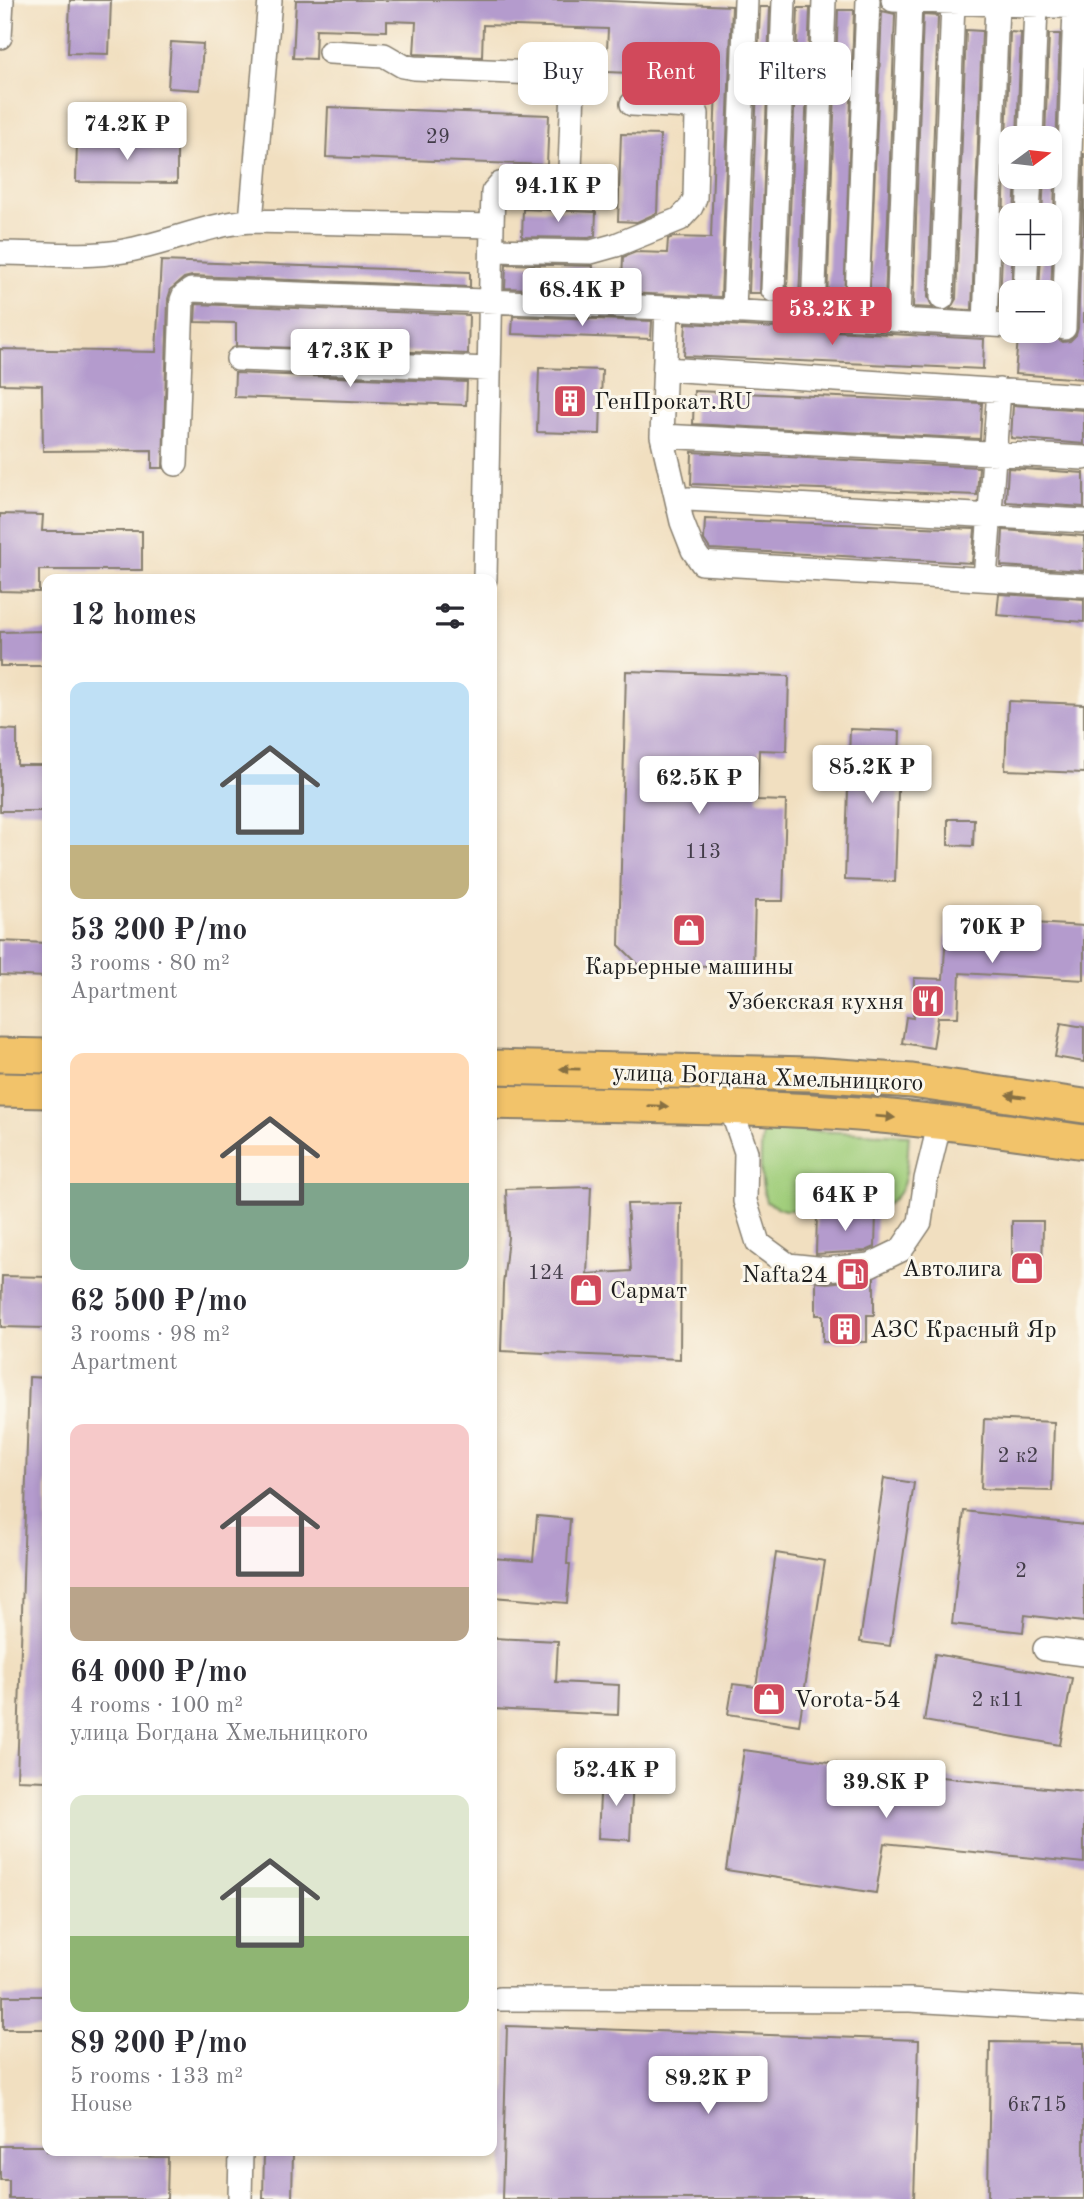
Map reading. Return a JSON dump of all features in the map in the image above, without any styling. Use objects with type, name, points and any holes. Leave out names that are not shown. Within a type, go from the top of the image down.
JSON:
[{"type":"highway","points":[[0,1055],[42,1056]]},
{"type":"highway","name":"улица Богдана Хмельницкого","points":[[497,1068],[811,1074],[912,1081],[1084,1106]]},
{"type":"highway","points":[[811,1074],[812,1112]]},
{"type":"highway","points":[[0,1090],[42,1091]]},
{"type":"highway","name":"улица Богдана Хмельницкого","points":[[497,1102],[812,1112],[940,1122],[1084,1142]]},
{"type":"street","points":[[0,37],[2,0]]},
{"type":"street","points":[[251,221],[270,0]]},
{"type":"street","points":[[734,311],[746,0]]},
{"type":"street","points":[[773,290],[784,0]]},
{"type":"street","points":[[813,315],[824,0]]},
{"type":"street","points":[[857,298],[868,0]]},
{"type":"street","points":[[893,0],[1080,7],[1066,329]]},
{"type":"street","points":[[898,320],[910,1]]},
{"type":"street","points":[[942,298],[953,2]]},
{"type":"street","points":[[985,324],[997,4]]},
{"type":"street","points":[[1031,126],[1036,6]]},
{"type":"street","points":[[330,52],[384,55],[403,66],[414,68],[560,74],[567,76],[573,87],[568,176],[556,183],[505,182],[493,192],[485,574]]},
{"type":"street","points":[[492,250],[591,252],[616,245],[687,214],[695,198],[697,114],[690,107],[651,105]]},
{"type":"street","points":[[0,253],[117,252],[220,226],[251,221],[492,226]]},
{"type":"street","points":[[176,464],[182,300],[191,290],[667,308],[999,325]]},
{"type":"street","points":[[667,308],[663,436],[682,522],[693,550],[702,563],[1084,585]]},
{"type":"street","points":[[238,359],[489,369]]},
{"type":"street","points":[[665,369],[1084,396]]},
{"type":"street","points":[[985,579],[999,390]]},
{"type":"street","points":[[663,436],[1084,458]]},
{"type":"street","points":[[688,499],[1084,522]]},
{"type":"street","points":[[731,1108],[746,1152],[745,1201],[758,1243],[788,1265],[826,1269],[870,1265],[901,1250],[920,1222],[926,1180],[940,1122]]},
{"type":"street","points":[[1045,1649],[1084,1654]]},
{"type":"street","points":[[500,1998],[910,2000],[1084,2010]]},
{"type":"street","points":[[240,2199],[241,2156]]},
{"type":"green space","points":[[763,1129],[909,1135],[901,1190],[887,1205],[875,1210],[784,1210],[766,1202],[761,1166]]},
{"type":"building","points":[[70,0],[111,0],[109,54],[68,53]]},
{"type":"building","points":[[296,0],[585,0],[732,6],[721,297],[505,288],[506,264],[593,266],[592,279],[622,280],[623,257],[636,252],[667,253],[668,239],[673,237],[711,238],[715,105],[720,105],[720,42],[622,42],[622,73],[608,72],[608,29],[483,25],[482,57],[414,54],[416,22],[387,21],[387,31],[316,29],[315,59],[293,58]]},
{"type":"building","points":[[760,7],[770,7],[769,42],[759,42]]},
{"type":"building","points":[[798,8],[810,8],[809,42],[797,42]]},
{"type":"building","points":[[838,10],[854,10],[851,98],[851,42],[837,42]]},
{"type":"building","points":[[882,11],[895,14],[885,305],[869,305]]},
{"type":"building","points":[[923,15],[938,16],[928,297],[933,308],[913,307]]},
{"type":"building","points":[[966,30],[982,31],[972,310],[950,309],[956,299]]},
{"type":"building","points":[[1010,32],[1021,33],[1017,126],[1007,126]]},
{"type":"building","points":[[1049,34],[1060,34],[1057,126],[1045,126]]},
{"type":"building","points":[[171,42],[203,44],[200,90],[168,88]]},
{"type":"building","points":[[756,105],[767,105],[760,293],[749,293]]},
{"type":"building","points":[[794,105],[806,105],[799,301],[782,300],[787,291]]},
{"type":"building","points":[[834,105],[851,105],[844,303],[827,302]]},
{"type":"building","points":[[328,107],[549,115],[547,165],[326,157]]},
{"type":"building","points":[[621,134],[660,135],[657,213],[637,222],[618,221]]},
{"type":"building","points":[[77,140],[177,141],[177,183],[76,182]]},
{"type":"building","points":[[1084,153],[1084,379],[1015,374],[1018,343],[1062,343],[1070,341],[1078,328]]},
{"type":"building","points":[[1004,189],[1015,189],[1015,203],[1004,203]]},
{"type":"building","points":[[1043,189],[1055,189],[1054,203],[1043,203]]},
{"type":"building","points":[[523,209],[596,212],[595,236],[522,237]]},
{"type":"building","points":[[161,261],[470,272],[470,287],[192,276],[184,278],[171,289],[168,299],[163,468],[152,468],[152,450],[43,451],[42,385],[0,384],[0,349],[156,352]]},
{"type":"building","points":[[1001,266],[1012,266],[1012,280],[1001,280]]},
{"type":"building","points":[[1040,266],[1052,266],[1052,280],[1040,280]]},
{"type":"building","points":[[196,304],[469,315],[468,354],[236,346],[236,323],[195,322]]},
{"type":"building","points":[[513,316],[652,321],[651,339],[512,334]]},
{"type":"building","points":[[686,323],[984,339],[983,369],[684,356]]},
{"type":"building","name":"ГенПрокат.RU","points":[[539,368],[602,370],[600,434],[537,432]]},
{"type":"building","points":[[235,373],[467,382],[466,405],[234,397]]},
{"type":"building","points":[[694,391],[982,403],[980,439],[693,424]]},
{"type":"building","points":[[1013,405],[1084,410],[1084,444],[1011,438]]},
{"type":"building","points":[[692,452],[979,467],[977,495],[691,484]]},
{"type":"building","points":[[1008,468],[1084,473],[1084,507],[1006,502]]},
{"type":"building","points":[[0,514],[43,515],[42,531],[142,531],[142,570],[39,570],[39,592],[0,591]]},
{"type":"building","points":[[705,519],[975,529],[972,563],[710,549],[704,540]]},
{"type":"building","points":[[1003,530],[1084,536],[1084,571],[1001,566]]},
{"type":"building","points":[[999,594],[1084,599],[1084,622],[997,615]]},
{"type":"building","points":[[42,631],[42,666],[0,666],[0,632]]},
{"type":"building","points":[[626,671],[789,676],[787,751],[759,750],[757,800],[786,801],[783,901],[755,901],[753,967],[638,964],[619,945]]},
{"type":"building","points":[[1008,701],[1084,704],[1084,773],[1005,770]]},
{"type":"building","points":[[0,729],[17,730],[17,765],[42,765],[42,811],[0,811]]},
{"type":"building","points":[[850,729],[900,731],[895,882],[845,880]]},
{"type":"building","points":[[948,819],[974,819],[973,846],[948,845]]},
{"type":"building","points":[[947,918],[1084,926],[1084,980],[960,973],[958,1017],[938,1017],[933,1048],[902,1043],[906,1017],[913,1018],[914,978],[943,979]]},
{"type":"building","points":[[0,941],[42,943],[42,977],[0,975]]},
{"type":"building","points":[[1061,1023],[1084,1027],[1084,1062],[1055,1057]]},
{"type":"building","points":[[591,1187],[587,1274],[631,1271],[627,1204],[681,1203],[680,1359],[501,1351],[508,1237],[506,1189]]},
{"type":"building","points":[[876,1213],[875,1247],[866,1251],[816,1254],[817,1214]]},
{"type":"building","points":[[1012,1221],[1043,1221],[1042,1279],[1012,1279]]},
{"type":"building","points":[[2,1276],[42,1277],[42,1328],[1,1327]]},
{"type":"building","points":[[874,1278],[874,1315],[867,1315],[867,1342],[823,1342],[823,1315],[816,1315],[816,1282]]},
{"type":"building","points":[[29,1377],[42,1378],[42,1781],[17,1780]]},
{"type":"building","points":[[984,1419],[1054,1422],[1052,1491],[981,1489]]},
{"type":"building","points":[[884,1478],[914,1483],[890,1646],[860,1642]]},
{"type":"building","points":[[964,1511],[1084,1525],[1084,1622],[1025,1615],[1023,1632],[952,1624]]},
{"type":"building","points":[[537,1516],[570,1519],[567,1603],[497,1597],[497,1558],[533,1561]]},
{"type":"building","points":[[776,1553],[825,1561],[799,1725],[728,1714],[733,1684],[756,1687]]},
{"type":"building","points":[[497,1638],[558,1641],[556,1682],[619,1685],[618,1715],[497,1709]]},
{"type":"building","points":[[935,1654],[1072,1678],[1060,1745],[924,1721]]},
{"type":"building","points":[[744,1750],[836,1763],[835,1769],[912,1780],[913,1774],[1084,1792],[1084,1863],[884,1843],[876,1893],[726,1870]]},
{"type":"building","points":[[601,1775],[633,1777],[630,1840],[598,1838]]},
{"type":"building","points":[[3,1996],[42,1996],[42,2029],[3,2029]]},
{"type":"building","points":[[507,2026],[919,2040],[914,2199],[502,2199]]},
{"type":"building","points":[[990,2042],[1084,2043],[1084,2199],[988,2199]]},
{"type":"building","points":[[0,2146],[42,2146],[42,2156],[168,2157],[167,2199],[9,2199],[9,2180],[0,2180]]},
{"type":"building","points":[[264,2156],[293,2156],[292,2199],[263,2199]]},
{"type":"place","name":"ГенПрокат.RU","points":[[570,401]]},
{"type":"place","name":"Карьерные машины","points":[[689,930]]},
{"type":"place","name":"Узбекская кухня","points":[[928,1001]]},
{"type":"place","name":"Автолига","points":[[1027,1268]]},
{"type":"place","name":"Nafta24","points":[[853,1274]]},
{"type":"place","name":"Сармат","points":[[586,1290]]},
{"type":"place","name":"АЗС Красный Яр","points":[[845,1329]]},
{"type":"place","name":"Vorota-54","points":[[769,1699]]}]
